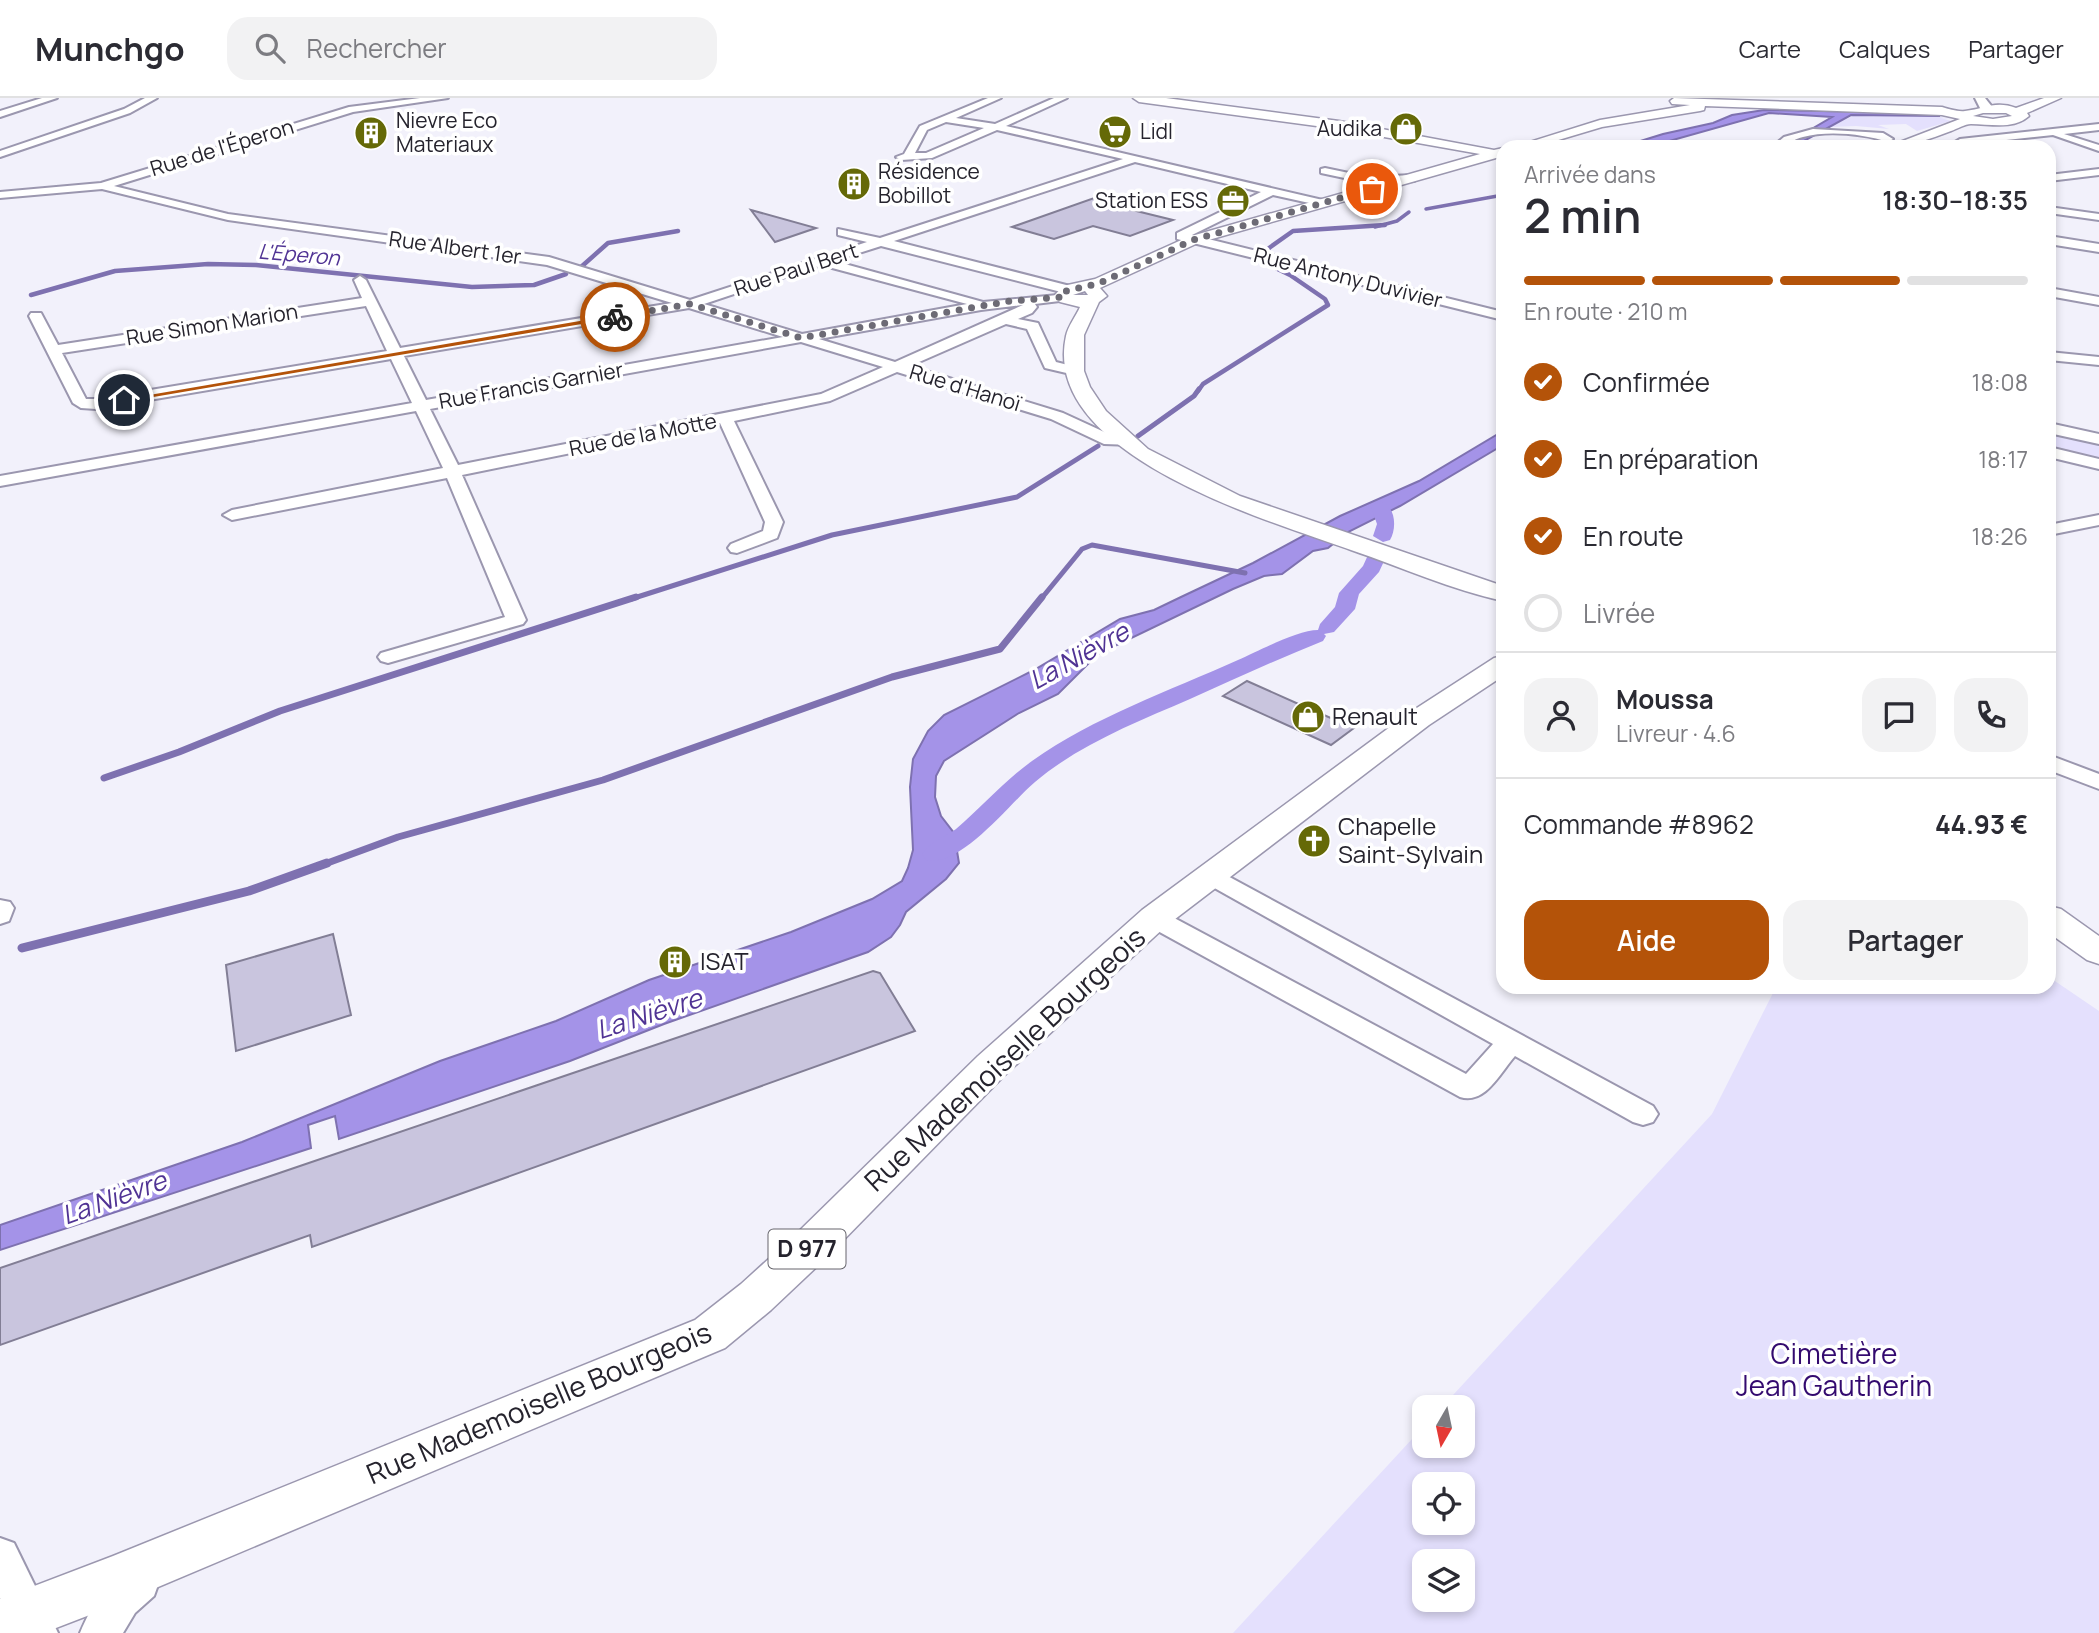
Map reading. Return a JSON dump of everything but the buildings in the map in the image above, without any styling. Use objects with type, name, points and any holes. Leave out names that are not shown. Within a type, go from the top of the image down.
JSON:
[{"type":"main road","points":[[1139,98],[1339,125],[1496,152]]},
{"type":"main road","points":[[1905,98],[1983,105],[2018,115]]},
{"type":"main road","points":[[2018,115],[2039,98]]},
{"type":"main road","points":[[1936,140],[2018,115],[2055,98]]},
{"type":"main road","points":[[1669,99],[1942,111],[1986,123]]},
{"type":"main road","points":[[1669,99],[1692,108]]},
{"type":"main road","points":[[1545,140],[1600,124],[1730,103]]},
{"type":"main road","points":[[1900,140],[1968,117],[1983,105]]},
{"type":"main road","points":[[1496,154],[1193,240],[1079,295],[1075,371],[1080,387],[1093,407],[1141,453],[1232,500],[1496,592]]},
{"type":"main road","points":[[1402,559],[1496,580]]},
{"type":"main road","points":[[1459,571],[1496,572]]},
{"type":"main road","name":"Rue Mademoiselle Bourgeois","points":[[22,1624],[183,1553],[710,1334],[756,1297],[810,1247],[991,1066],[1154,918],[1419,719],[1496,670]]},
{"type":"main road","points":[[2056,922],[2099,953]]},
{"type":"main road","points":[[2056,928],[2099,953]]},
{"type":"street","points":[[0,114],[51,98]]},
{"type":"street","points":[[0,153],[127,111],[152,98]]},
{"type":"street","name":"Rue de l'Éperon","points":[[0,195],[102,186],[352,109],[443,98]]},
{"type":"street","points":[[996,98],[923,128],[905,157],[928,156],[1062,98]]},
{"type":"street","points":[[2018,115],[2048,132],[2080,142],[2097,143]]},
{"type":"street","points":[[944,119],[998,127],[1323,203]]},
{"type":"street","points":[[2046,120],[2096,127]]},
{"type":"street","points":[[2007,140],[2096,127]]},
{"type":"street","points":[[1785,140],[1801,134],[1819,132],[1883,136],[1888,140]]},
{"type":"street","name":"Rue Paul Bert","points":[[53,350],[81,402],[89,404],[690,304],[1134,159]]},
{"type":"street","points":[[2060,162],[2095,173]]},
{"type":"street","points":[[1325,172],[1368,180],[1414,178]]},
{"type":"street","points":[[2056,177],[2095,173]]},
{"type":"street","name":"Rue Albert 1er","points":[[102,186],[228,217],[549,261],[801,338]]},
{"type":"street","points":[[1193,240],[1181,236],[1272,191]]},
{"type":"street","points":[[2056,211],[2099,217]]},
{"type":"street","points":[[842,232],[1079,295]]},
{"type":"street","name":"Rue Antony Duvivier","points":[[1193,240],[1496,314]]},
{"type":"street","points":[[2056,241],[2099,248]]},
{"type":"street","points":[[822,261],[981,306]]},
{"type":"street","points":[[360,280],[453,472],[516,620],[388,657]]},
{"type":"street","points":[[2056,293],[2099,302]]},
{"type":"street","name":"Rue Francis Garnier","points":[[0,481],[981,306],[1079,295]]},
{"type":"street","name":"Rue de la Motte","points":[[232,515],[825,398],[1030,309],[1026,300]]},
{"type":"street","name":"Rue Simon Marion","points":[[53,350],[371,301]]},
{"type":"street","points":[[36,316],[53,350]]},
{"type":"street","points":[[1005,320],[1033,326],[1050,365],[1075,371]]},
{"type":"street","name":"Rue d'Hanoï","points":[[801,338],[1057,416],[1110,441],[1127,442]]},
{"type":"street","points":[[2056,357],[2099,361]]},
{"type":"street","points":[[1057,416],[1093,407]]},
{"type":"street","points":[[725,418],[774,522],[771,534],[737,548]]},
{"type":"street","points":[[2056,430],[2099,439]]},
{"type":"street","points":[[2056,454],[2099,464]]},
{"type":"street","points":[[2056,529],[2099,520]]},
{"type":"street","points":[[2056,765],[2099,782]]},
{"type":"street","points":[[1210,875],[1643,1114]]},
{"type":"street","name":"Rue Mademoiselle Bourgeois","points":[[1154,918],[1470,1089],[1511,1041]]},
{"type":"street","points":[[100,1633],[121,1599],[183,1553]]},
{"type":"street","points":[[0,1557],[22,1624]]},
{"type":"green space","points":[[1855,115],[1940,117],[1952,119],[1941,118],[1951,121],[1917,131],[1906,124],[1878,125],[1889,129],[1829,127]]},
{"type":"green space","points":[[2056,435],[2099,444],[2099,462],[2056,451]]},
{"type":"green space","name":"Cimetière Jean Gautherin","points":[[2056,982],[2099,1011],[2099,1633],[1233,1633],[1412,1439],[1412,1458],[1475,1458],[1475,1395],[1453,1395],[1712,1114],[1772,994],[2056,994]]},
{"type":"water","points":[[1764,110],[1928,113],[1940,116],[1851,115],[1806,140],[1793,140],[1832,117],[1769,113],[1673,140],[1644,140],[1713,123],[1732,115]]},
{"type":"water","name":"La Nièvre","points":[[1496,435],[1496,449],[1400,506],[1348,532],[1328,548],[1313,551],[1282,574],[1264,576],[1233,589],[1098,654],[1058,694],[1019,713],[944,761],[936,776],[935,797],[941,816],[954,833],[959,863],[946,879],[906,912],[891,937],[868,952],[664,1024],[570,1061],[339,1139],[335,1116],[308,1125],[311,1148],[0,1250],[0,1225],[242,1142],[440,1061],[556,1021],[649,980],[791,932],[872,899],[902,881],[908,868],[913,850],[910,787],[913,759],[928,731],[944,715],[1034,670],[1120,619],[1154,610],[1253,563],[1340,516],[1419,481]]},
{"type":"waterway","points":[[1426,209],[1496,196]]},
{"type":"waterway","points":[[1381,225],[1397,221],[1409,212]]},
{"type":"waterway","points":[[1262,253],[1293,231],[1381,225]]},
{"type":"waterway","points":[[1375,227],[1381,225]]},
{"type":"waterway","name":"L'Éperon","points":[[581,267],[608,243],[678,231]]},
{"type":"waterway","points":[[1198,391],[1203,384],[1328,305],[1325,299],[1290,275],[1261,261]]},
{"type":"waterway","name":"L'Éperon","points":[[31,295],[115,271],[208,264],[256,265],[472,287],[534,285],[566,274]]},
{"type":"waterway","points":[[1138,436],[1194,396],[1199,389]]},
{"type":"waterway","points":[[631,599],[832,535],[1017,497],[1098,446]]},
{"type":"waterway","points":[[1380,507],[1386,524],[1383,536]]},
{"type":"waterway","points":[[1041,599],[1082,549],[1092,545],[1245,573]]},
{"type":"waterway","points":[[1327,628],[1345,609],[1349,593],[1372,568],[1375,559]]},
{"type":"waterway","points":[[104,778],[179,752],[280,711],[636,597]]},
{"type":"waterway","points":[[322,865],[398,837],[603,780],[892,677],[1000,649],[1042,597]]},
{"type":"waterway","points":[[935,854],[963,836],[1041,766],[1077,744],[1134,715],[1315,636]]},
{"type":"waterway","points":[[22,948],[249,891],[327,863]]},
{"type":"way so far","points":[[615,317],[690,304],[801,338],[1010,301],[1063,297],[1062,294],[1066,291],[1100,283],[1193,240],[1372,189]]},
{"type":"place","name":"Audika","points":[[1406,129]]},
{"type":"place","name":"Lidl","points":[[1115,132]]},
{"type":"place","name":"Nievre Eco Materiaux","points":[[371,133]]},
{"type":"place","name":"Résidence Bobillot","points":[[854,184]]},
{"type":"place","name":"Station ESS","points":[[1233,201]]},
{"type":"place","name":"Renault","points":[[1308,717]]},
{"type":"place","name":"Chapelle Saint-Sylvain","points":[[1314,841]]},
{"type":"place","name":"ISAT","points":[[675,962]]},
{"type":"route","points":[[124,400],[615,317]]}]
